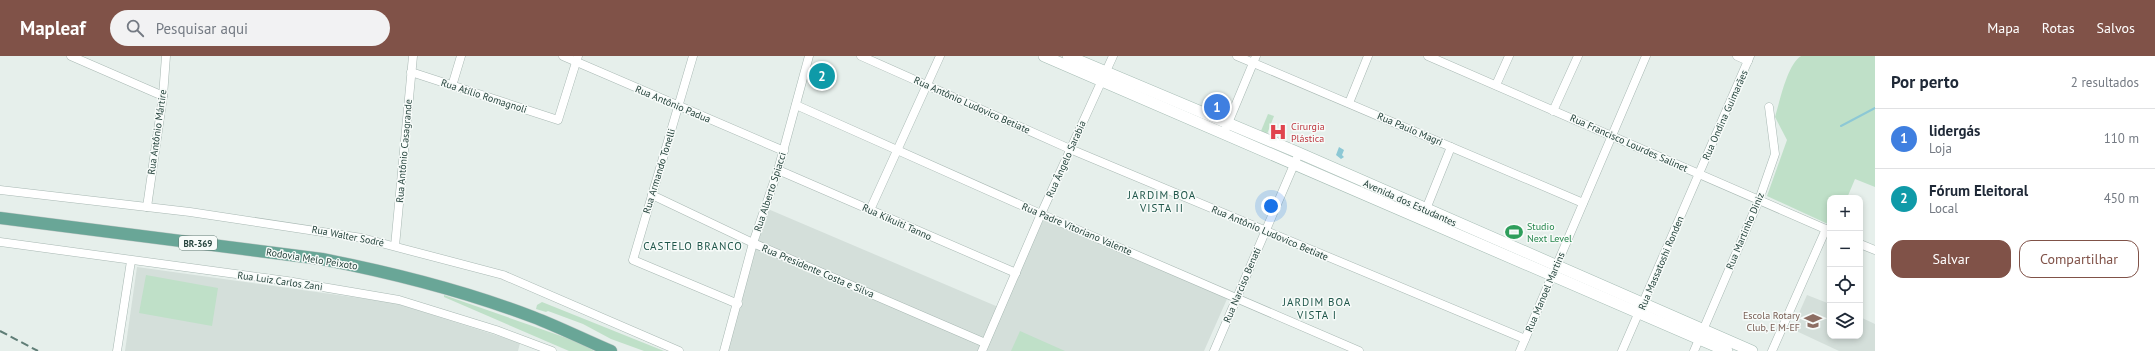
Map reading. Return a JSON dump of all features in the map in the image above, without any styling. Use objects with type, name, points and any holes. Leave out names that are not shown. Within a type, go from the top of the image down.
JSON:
[{"type":"main road","name":"Rodovia Melo Peixoto","points":[[0,218],[322,259],[359,266],[438,286],[502,306],[611,351]]},
{"type":"street","points":[[71,56],[163,96]]},
{"type":"street","name":"Rua Antônio Mártire","points":[[147,207],[163,96],[166,56]]},
{"type":"street","name":"Rua Antônio Casagrande","points":[[395,246],[413,56]]},
{"type":"street","points":[[452,86],[460,56]]},
{"type":"street","name":"Rua Antônio Padua","points":[[563,56],[577,59],[679,106],[784,151]]},
{"type":"street","name":"Rua Armando Tonelli","points":[[693,56],[633,260],[635,263],[738,304]]},
{"type":"street","name":"Rua Alberto Spiacci","points":[[724,351],[738,304],[753,244],[784,151],[809,56]]},
{"type":"street","name":"Rua Antônio Ludovico Betiate","points":[[861,56],[1070,149],[1525,339]]},
{"type":"street","points":[[870,210],[940,56]]},
{"type":"street","name":"Avenida dos Estudantes","points":[[1044,56],[1104,76],[1297,158],[1701,334],[1752,351]]},
{"type":"street","name":"Avenida dos Estudantes","points":[[1068,56],[1104,76]]},
{"type":"street","name":"Rua Ângelo Sarabia","points":[[983,347],[1070,149],[1113,56]]},
{"type":"street","name":"Rua Paulo Magri","points":[[1237,56],[1255,60],[1349,103],[1583,203]]},
{"type":"street","points":[[1349,103],[1368,56]]},
{"type":"street","points":[[1496,85],[1509,56]]},
{"type":"street","points":[[1554,111],[1578,56]]},
{"type":"street","name":"Rua Manoel Martins","points":[[1520,351],[1646,56]]},
{"type":"street","points":[[1737,56],[1749,58]]},
{"type":"street","name":"Rua Francisco Lourdes Salinet","points":[[1431,57],[1827,230]]},
{"type":"street","name":"Rua Ondina Guimarães","points":[[1699,174],[1749,58]]},
{"type":"street","name":"Rua Atílio Romagnoli","points":[[411,72],[558,120],[577,59]]},
{"type":"street","points":[[1226,128],[1255,60]]},
{"type":"street","name":"Rua Padre Vitoriano Valente","points":[[796,105],[1041,214],[1359,351]]},
{"type":"street","name":"Rua Martinho Diniz","points":[[1694,351],[1759,200],[1775,154],[1769,107]]},
{"type":"street","points":[[1424,214],[1452,147]]},
{"type":"street","name":"Rua Narciso Benati","points":[[1214,351],[1264,231],[1297,158]]},
{"type":"street","name":"Rua Kikuiti Tanno","points":[[778,170],[1016,273]]},
{"type":"street","name":"Rua Massatoshi Ronden","points":[[1622,351],[1699,174]]},
{"type":"street","name":"Rua Walter Sodré","points":[[0,190],[300,227],[395,246],[503,275],[679,351]]},
{"type":"street","name":"Rua Presidente Costa e Silva","points":[[652,195],[753,244],[983,347]]},
{"type":"street","points":[[1772,351],[1828,231]]},
{"type":"street","name":"Rua Luiz Carlos Zani","points":[[0,242],[287,281],[399,300],[496,330],[552,351]]},
{"type":"street","points":[[1863,245],[1875,250]]},
{"type":"street","points":[[117,351],[131,261]]},
{"type":"street","name":"Avenida dos Estudantes","points":[[1701,334],[1727,351]]},
{"type":"shaded area","points":[[768,209],[1003,309],[1044,218],[1227,299],[1204,351],[725,351]]},
{"type":"shaded area","points":[[137,267],[395,303],[520,343],[518,351],[125,351]]},
{"type":"shaded area","name":"Escola Rotary Club, E M-EF","points":[[1807,295],[1827,303],[1827,339],[1863,339],[1863,318],[1875,324],[1875,351],[1839,351],[1792,329]]},
{"type":"green space","points":[[1801,56],[1875,56],[1875,187],[1855,179],[1848,195],[1827,195],[1827,224],[1767,196],[1787,140],[1775,117],[1788,75],[1796,61]]},
{"type":"green space","points":[[1268,114],[1274,116],[1267,134],[1261,131]]},
{"type":"green space","points":[[146,275],[218,288],[212,326],[139,313]]},
{"type":"green space","points":[[444,295],[581,343],[594,351],[569,351],[444,297]]},
{"type":"green space","points":[[542,302],[664,351],[644,351],[611,339],[583,324],[548,311],[546,312],[536,309],[537,305]]},
{"type":"green space","points":[[1020,331],[1065,351],[1011,351]]},
{"type":"water","points":[[1339,147],[1344,150],[1342,155],[1344,157],[1341,159],[1336,155]]},
{"type":"waterway","points":[[1841,126],[1875,108]]},
{"type":"railway","points":[[0,331],[38,351]]},
{"type":"place","name":"Fórum Eleitoral","points":[[822,76]]},
{"type":"place","name":"lidergás","points":[[1217,107]]},
{"type":"place","name":"Cirurgia Plástica","points":[[1278,132]]},
{"type":"place","name":"Studio Next Level","points":[[1514,232]]},
{"type":"place","name":"Escola Rotary Club, E M-EF","points":[[1813,321]]},
{"type":"district","name":"JARDIM BOA VISTA II","points":[[1162,201]]},
{"type":"district","name":"CASTELO BRANCO","points":[[693,246]]},
{"type":"district","name":"JARDIM BOA VISTA I","points":[[1317,308]]}]
